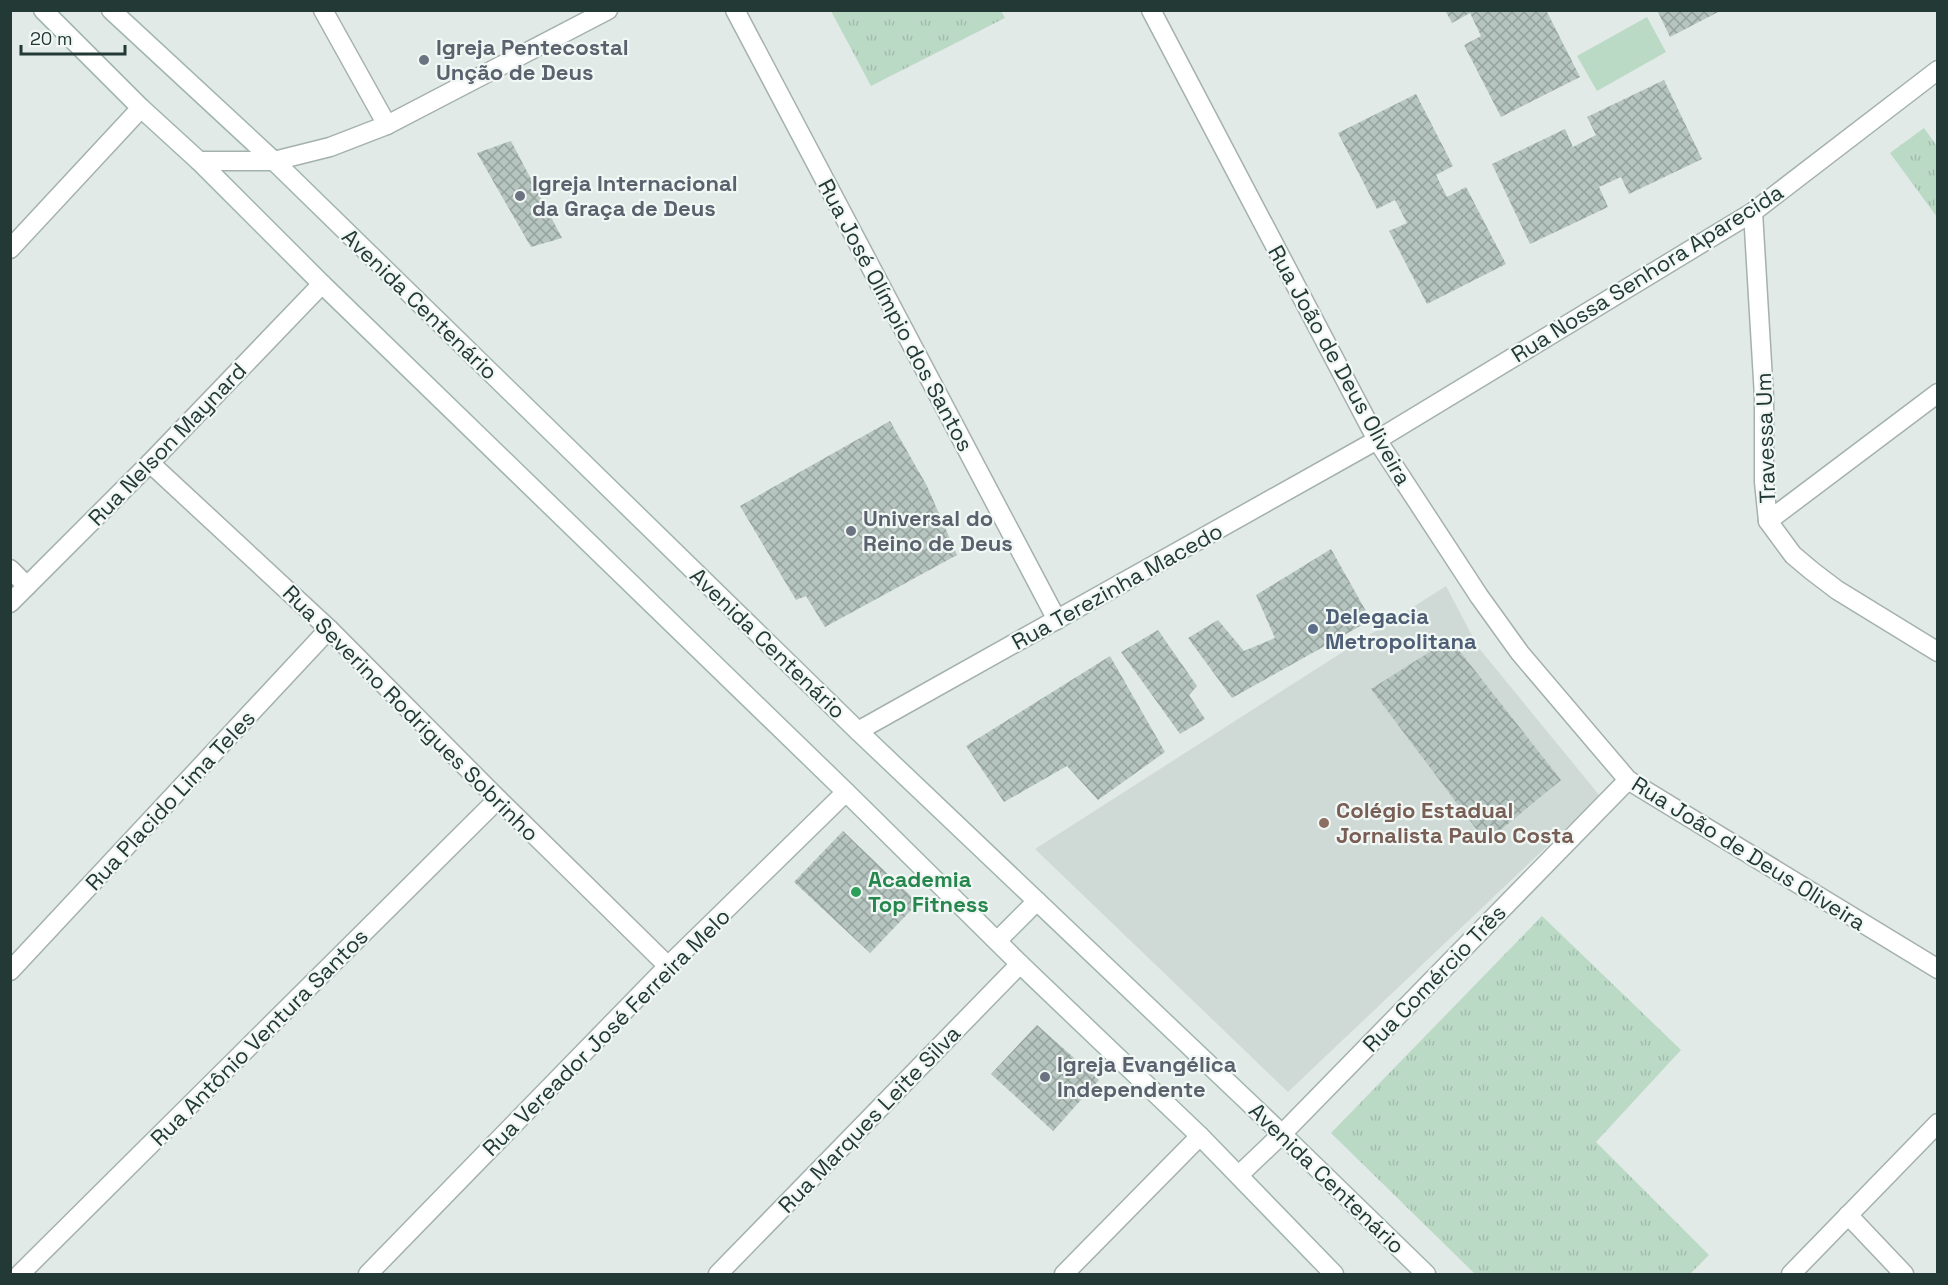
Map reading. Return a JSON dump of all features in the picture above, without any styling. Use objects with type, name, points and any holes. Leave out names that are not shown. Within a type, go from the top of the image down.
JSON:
[{"type":"street","points":[[43,10],[1020,964],[1200,1136],[1334,1275]]},
{"type":"street","name":"Avenida Centenário","points":[[111,10],[274,161],[858,731],[1282,1134],[1426,1275]]},
{"type":"street","points":[[323,10],[387,125]]},
{"type":"street","points":[[199,161],[274,161],[330,147],[387,125],[608,10]]},
{"type":"street","name":"Rua José Olímpio dos Santos","points":[[735,10],[1057,620]]},
{"type":"street","name":"Rua João de Deus Oliveira","points":[[1151,10],[1377,440],[1479,596],[1520,653],[1628,780],[1938,969]]},
{"type":"street","name":"Rua Nossa Senhora Aparecida","points":[[1377,440],[1753,212],[1938,70]]},
{"type":"street","points":[[10,249],[141,108]]},
{"type":"street","name":"Travessa Um","points":[[1753,212],[1764,397],[1764,482],[1768,521],[1794,555],[1812,571],[1837,590],[1938,652]]},
{"type":"street","name":"Rua Nelson Maynard","points":[[10,603],[150,463],[322,284]]},
{"type":"street","points":[[1768,521],[1938,393]]},
{"type":"street","name":"Rua Terezinha Macedo","points":[[858,731],[1377,440]]},
{"type":"street","name":"Rua Severino Rodrigues Sobrinho","points":[[150,463],[329,629],[668,966]]},
{"type":"street","points":[[10,569],[27,586]]},
{"type":"street","name":"Rua Placido Lima Teles","points":[[10,971],[329,629]]},
{"type":"street","name":"Rua Comércio Três","points":[[1239,1175],[1282,1134],[1628,780]]},
{"type":"street","name":"Rua Vereador José Ferreira Melo","points":[[368,1275],[668,966],[846,792]]},
{"type":"street","name":"Rua Antônio Ventura Santos","points":[[20,1275],[498,799]]},
{"type":"street","points":[[997,941],[1036,901]]},
{"type":"street","name":"Rua Marques Leite Silva","points":[[718,1275],[1020,964]]},
{"type":"street","points":[[1791,1275],[1938,1123]]},
{"type":"street","points":[[1064,1275],[1200,1136]]},
{"type":"street","points":[[1848,1215],[1905,1275]]},
{"type":"shaded area","name":"Colégio Estadual Jornalista Paulo Costa","points":[[1446,586],[1478,647],[1600,796],[1288,1092],[1035,849]]},
{"type":"green space","points":[[831,11],[1001,11],[1005,18],[871,86]]},
{"type":"green space","points":[[1647,17],[1666,52],[1597,91],[1577,56]]},
{"type":"green space","points":[[1924,128],[1937,146],[1937,217],[1890,153]]},
{"type":"green space","points":[[1542,916],[1681,1050],[1596,1142],[1709,1255],[1690,1274],[1475,1274],[1331,1133]]},
{"type":"building","points":[[1445,10],[1546,10],[1580,77],[1501,117],[1464,45],[1481,36],[1470,13],[1452,23]]},
{"type":"building","points":[[1657,10],[1722,10],[1670,37]]},
{"type":"building","points":[[1664,80],[1702,159],[1629,194],[1621,177],[1599,187],[1608,207],[1530,244],[1492,164],[1565,129],[1573,147],[1596,135],[1587,117]]},
{"type":"building","points":[[1416,94],[1453,166],[1436,175],[1447,197],[1466,187],[1506,264],[1427,304],[1389,231],[1407,223],[1395,200],[1377,209],[1338,133]]},
{"type":"building","name":"Igreja Internacional da Graça de Deus","points":[[511,141],[562,238],[531,247],[477,153]]},
{"type":"building","name":"Universal do Reino de Deus","points":[[890,421],[927,486],[957,555],[825,627],[806,596],[796,600],[740,506]]},
{"type":"building","name":"Delegacia Metropolitana","points":[[1331,549],[1371,620],[1232,698],[1188,638],[1218,620],[1244,651],[1275,638],[1256,595]]},
{"type":"building","points":[[1158,630],[1197,686],[1189,695],[1205,719],[1180,734],[1121,652]]},
{"type":"building","points":[[1450,639],[1561,780],[1486,842],[1371,689]]},
{"type":"building","points":[[1110,656],[1165,752],[1098,800],[1067,766],[1004,802],[966,746]]},
{"type":"building","name":"Academia Top Fitness","points":[[843,831],[918,903],[870,953],[794,882]]},
{"type":"building","name":"Igreja Evangélica Independente","points":[[1037,1025],[1099,1080],[1053,1131],[991,1074]]},
{"type":"place","name":"Igreja Pentecostal Unção de Deus","points":[[424,60]]},
{"type":"place","name":"Igreja Internacional da Graça de Deus","points":[[520,196]]},
{"type":"place","name":"Universal do Reino de Deus","points":[[851,531]]},
{"type":"place","name":"Delegacia Metropolitana","points":[[1313,629]]},
{"type":"place","name":"Colégio Estadual Jornalista Paulo Costa","points":[[1324,823]]},
{"type":"place","name":"Academia Top Fitness","points":[[856,892]]},
{"type":"place","name":"Igreja Evangélica Independente","points":[[1045,1077]]}]
